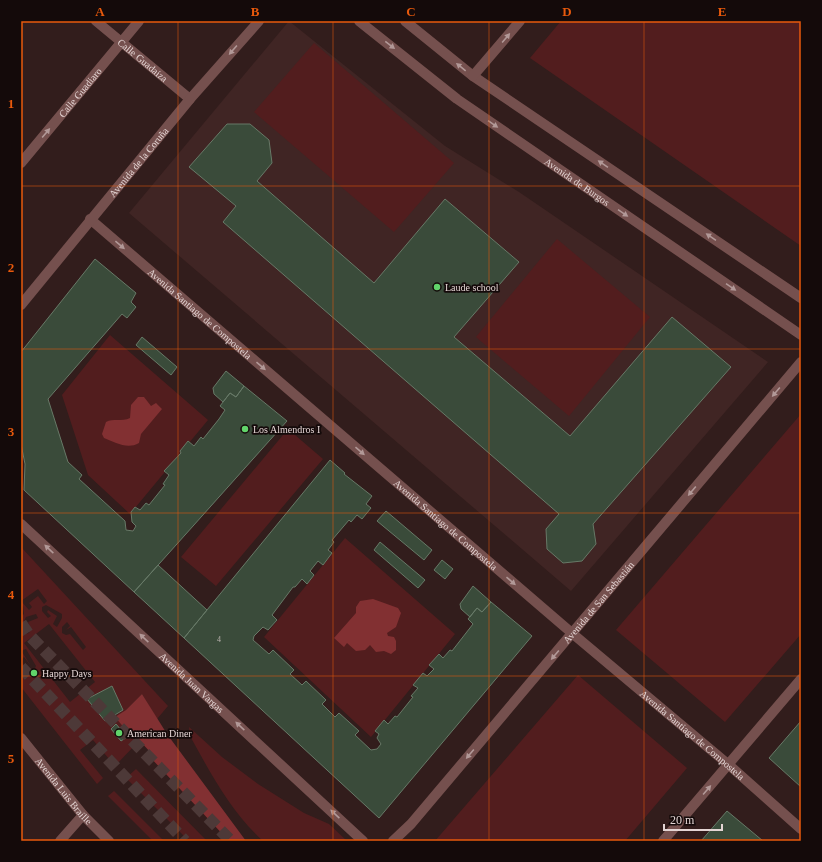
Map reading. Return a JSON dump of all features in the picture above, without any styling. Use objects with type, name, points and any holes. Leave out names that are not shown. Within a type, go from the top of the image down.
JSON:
[{"type":"street","name":"Calle Guadaiza","points":[[96,21],[190,99]]},
{"type":"street","name":"Calle Guadiaro","points":[[21,163],[140,21]]},
{"type":"street","name":"Avenida de la Coruña","points":[[21,305],[90,219],[190,99],[259,21]]},
{"type":"street","name":"Avenida de Burgos","points":[[359,21],[457,99],[801,334]]},
{"type":"street","points":[[405,21],[473,76],[801,298]]},
{"type":"street","points":[[473,76],[520,21]]},
{"type":"street","name":"Avenida Santiago de Compostela","points":[[90,219],[573,634],[730,764],[801,829]]},
{"type":"street","name":"Avenida de San Sebastián","points":[[393,841],[411,824],[573,634],[801,362]]},
{"type":"street","name":"Avenida Juan Vargas","points":[[21,524],[364,841]]},
{"type":"street","points":[[664,841],[801,679]]},
{"type":"street","name":"Avenida Luis Braille","points":[[21,738],[83,815],[109,841]]},
{"type":"street","points":[[60,841],[83,815]]},
{"type":"shaded area","name":"Laude school","points":[[289,21],[445,146],[519,192],[768,362],[571,591],[129,213]]},
{"type":"shaded area","points":[[561,21],[801,21],[801,246],[530,58]]},
{"type":"shaded area","points":[[314,43],[454,163],[394,232],[254,112]]},
{"type":"shaded area","points":[[557,239],[650,317],[569,416],[476,337]]},
{"type":"shaded area","points":[[110,335],[208,420],[130,514],[88,475],[62,395]]},
{"type":"shaded area","points":[[138,397],[144,397],[151,406],[156,403],[162,409],[141,434],[139,443],[126,446],[104,438],[102,434],[106,422],[130,418],[131,405]]},
{"type":"shaded area","points":[[801,414],[801,634],[725,722],[616,630]]},
{"type":"shaded area","points":[[288,429],[323,459],[216,586],[181,557]]},
{"type":"shaded area","points":[[345,538],[455,634],[371,737],[264,637]]},
{"type":"shaded area","points":[[21,547],[168,706],[157,719],[142,694],[126,710],[116,717],[137,743],[115,766],[93,740],[80,750],[103,778],[97,784],[21,687],[21,662],[29,671],[34,670],[36,666],[26,649],[22,652],[31,666],[24,657],[21,660],[21,635],[29,633],[30,627],[28,622],[38,618],[36,614],[26,617],[24,621],[26,629],[21,631],[21,617],[24,614],[23,606],[21,607]],"holes":[[[38,589],[47,601],[44,604],[38,596],[29,603],[32,607],[29,610],[21,601]],[[46,605],[62,614],[62,618],[57,627],[53,624],[57,616],[48,610],[47,612],[51,616],[48,618],[42,611],[42,607]],[[67,622],[70,626],[66,630],[71,627],[86,647],[83,650],[70,634],[66,635],[62,633],[62,627]],[[49,624],[95,682],[70,702],[24,643]],[[112,687],[123,710],[113,718],[105,721],[87,699]]]},
{"type":"shaded area","points":[[373,599],[398,608],[401,613],[396,627],[387,633],[388,636],[394,637],[396,641],[396,650],[391,654],[384,651],[376,652],[370,645],[365,650],[356,651],[347,643],[344,647],[334,638],[356,613],[356,607],[360,601]]},
{"type":"shaded area","points":[[578,675],[687,768],[625,841],[435,841]]},
{"type":"shaded area","points":[[142,694],[167,734],[246,841],[229,841],[149,756],[151,753],[140,741],[137,743],[115,717],[126,710]]},
{"type":"shaded area","points":[[189,727],[222,757],[258,784],[304,813],[329,824],[347,841],[263,841],[241,818],[222,792],[190,736]]},
{"type":"shaded area","points":[[136,769],[207,841],[189,841],[126,778]]},
{"type":"shaded area","points":[[114,791],[164,841],[153,841],[108,796]]},
{"type":"building","points":[[227,124],[250,124],[269,140],[272,163],[257,181],[374,283],[445,199],[519,262],[454,337],[570,436],[672,317],[731,367],[593,524],[596,544],[582,561],[563,563],[547,549],[546,529],[559,514],[223,222],[236,206],[189,167]]},
{"type":"building","name":"Los Almendros I","points":[[95,259],[136,293],[131,302],[136,307],[127,318],[122,314],[48,399],[68,462],[82,475],[79,479],[125,521],[126,530],[133,531],[136,526],[132,522],[131,512],[135,507],[140,510],[146,503],[149,505],[165,485],[163,484],[169,475],[164,471],[181,453],[180,451],[188,441],[194,446],[201,437],[203,439],[219,419],[225,410],[220,406],[230,393],[236,397],[244,386],[287,421],[134,592],[24,490],[25,464],[21,444],[21,352]]},
{"type":"building","points":[[142,337],[177,367],[171,375],[136,345]]},
{"type":"building","points":[[226,371],[244,386],[236,397],[230,393],[223,402],[214,394],[213,388]]},
{"type":"building","points":[[330,460],[345,473],[344,474],[372,496],[366,504],[371,508],[362,519],[357,515],[351,522],[349,520],[332,540],[334,542],[328,550],[332,553],[323,565],[318,561],[310,571],[314,575],[307,584],[302,579],[295,587],[293,587],[272,615],[277,620],[268,630],[263,627],[254,636],[253,640],[269,654],[273,650],[294,670],[290,674],[302,685],[306,681],[326,700],[322,704],[335,717],[339,713],[359,731],[355,735],[371,750],[377,749],[381,744],[377,738],[379,734],[375,731],[384,720],[388,724],[395,716],[397,717],[413,697],[411,696],[418,688],[413,685],[423,673],[427,676],[434,669],[429,665],[439,654],[443,658],[450,650],[452,651],[473,624],[468,619],[477,608],[482,612],[491,602],[532,636],[379,818],[184,638]]},
{"type":"building","points":[[386,511],[432,550],[424,560],[377,521]]},
{"type":"building","points":[[380,542],[425,580],[418,588],[374,550]]},
{"type":"building","points":[[442,560],[453,569],[445,579],[434,570]]},
{"type":"building","points":[[158,565],[207,610],[184,638],[134,592]]},
{"type":"building","points":[[473,586],[491,602],[482,612],[477,608],[470,617],[461,609],[460,604]]},
{"type":"building","points":[[112,686],[123,710],[105,721],[87,699]]},
{"type":"building","points":[[801,721],[801,787],[769,758]]},
{"type":"building","name":"American Diner","points":[[116,724],[127,737],[121,741],[111,729]]},
{"type":"building","points":[[727,811],[763,841],[701,841]]},
{"type":"tunnel","points":[[21,623],[29,635],[231,841]]},
{"type":"tunnel","points":[[21,667],[185,841]]},
{"type":"place","name":"Laude school","points":[[437,287]]},
{"type":"place","name":"Los Almendros I","points":[[245,429]]},
{"type":"place","name":"Happy Days","points":[[34,673]]},
{"type":"place","name":"American Diner","points":[[119,733]]}]
